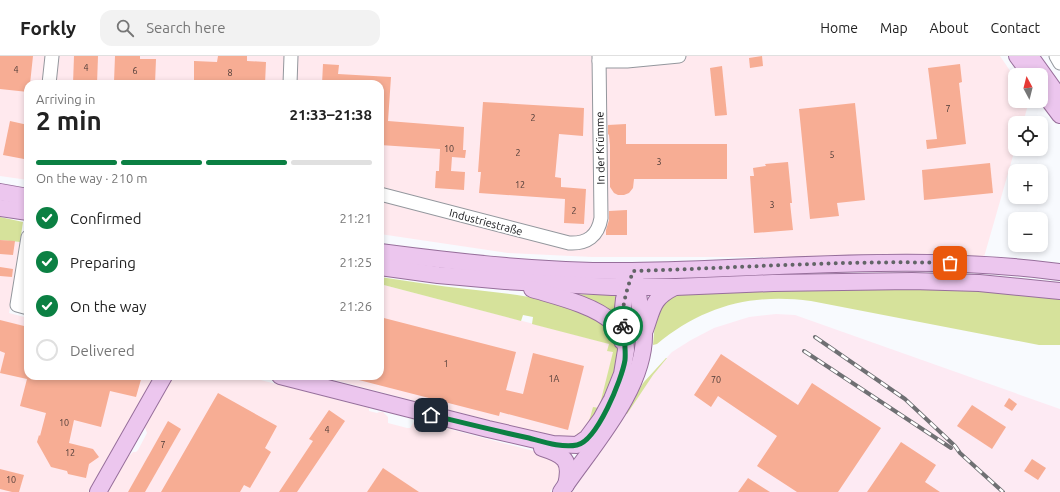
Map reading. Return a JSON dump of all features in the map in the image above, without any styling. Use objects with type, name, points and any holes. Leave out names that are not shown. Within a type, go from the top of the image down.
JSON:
[{"type":"main road","points":[[1017,56],[1025,68]]},
{"type":"main road","points":[[1030,56],[1060,98]]},
{"type":"main road","points":[[1048,100],[1060,116]]},
{"type":"main road","points":[[0,192],[24,203]]},
{"type":"main road","points":[[0,208],[24,204]]},
{"type":"main road","points":[[384,252],[462,262],[580,271],[633,271],[919,262],[989,265],[1060,272]]},
{"type":"main road","points":[[384,268],[438,275],[505,281],[632,287],[912,281],[979,283],[1060,290]]},
{"type":"main road","points":[[633,271],[632,287],[644,331]]},
{"type":"main road","points":[[505,281],[567,300],[603,316],[613,322],[618,329],[626,350]]},
{"type":"main road","points":[[295,380],[488,430],[553,444],[580,444],[587,438],[608,407],[620,380],[626,350],[623,308],[632,287]]},
{"type":"main road","points":[[563,488],[593,447],[630,388],[641,363],[644,331],[653,306],[657,299],[665,292],[675,287]]},
{"type":"main road","points":[[98,492],[162,380]]},
{"type":"main road","points":[[488,430],[560,455],[566,461],[568,466],[568,475],[563,488]]},
{"type":"street","points":[[49,80],[52,56]]},
{"type":"street","points":[[290,80],[291,56]]},
{"type":"street","points":[[599,59],[627,61],[679,56]]},
{"type":"street","points":[[1056,56],[1060,63]]},
{"type":"street","name":"In der Krümme","points":[[591,237],[598,229],[601,218],[599,59]]},
{"type":"street","name":"Industriestraße","points":[[384,195],[569,243],[580,242],[591,237]]},
{"type":"street","points":[[24,262],[17,305],[24,307]]},
{"type":"shaded area","points":[[0,56],[1000,56],[1008,68],[1008,108],[1027,108],[1025,116],[1008,116],[1008,156],[1013,156],[1011,164],[1008,164],[1008,173],[984,257],[592,257],[508,253],[384,235],[384,80],[24,80],[24,179],[0,176]]},
{"type":"shaded area","points":[[0,240],[20,242],[9,313],[24,317],[24,380],[153,380],[88,492],[0,492]]},
{"type":"shaded area","points":[[384,285],[618,346],[613,381],[591,425],[577,436],[550,436],[334,380],[384,380]]},
{"type":"shaded area","points":[[776,314],[795,315],[1060,409],[1060,492],[572,492],[644,382],[672,352],[714,328],[749,317]]},
{"type":"shaded area","points":[[171,380],[260,380],[369,408],[369,411],[377,413],[383,412],[388,417],[388,423],[407,428],[410,428],[415,420],[541,453],[560,465],[560,477],[550,492],[106,492],[127,455],[130,455],[138,450],[147,433],[144,425]]},
{"type":"green space","points":[[0,217],[23,222],[20,242],[0,240]]},
{"type":"green space","points":[[384,278],[511,294],[538,299],[566,306],[591,315],[604,322],[612,331],[617,344],[618,358],[614,379],[605,403],[595,419],[583,432],[577,436],[577,434],[584,429],[588,423],[593,407],[599,408],[613,352],[607,351],[609,344],[532,324],[533,317],[523,315],[521,321],[384,285]]},
{"type":"green space","points":[[881,288],[968,290],[1060,298],[1060,345],[1039,345],[811,301],[769,299],[729,305],[710,312],[692,320],[657,344],[653,345],[655,322],[660,307],[676,293]]},
{"type":"green space","points":[[560,294],[622,295],[621,328]]},
{"type":"green space","points":[[666,358],[627,414],[622,414],[644,382]]},
{"type":"building","points":[[0,56],[33,56],[30,80],[24,80],[24,92],[0,89]]},
{"type":"building","points":[[74,56],[98,56],[97,80],[73,80]]},
{"type":"building","points":[[115,56],[140,56],[140,59],[156,59],[155,80],[114,80]]},
{"type":"building","points":[[218,56],[247,56],[247,61],[266,62],[265,80],[194,80],[194,61],[217,62]]},
{"type":"building","points":[[762,56],[763,66],[750,68],[749,58]]},
{"type":"building","points":[[323,64],[339,65],[338,74],[391,77],[388,121],[464,127],[463,150],[466,150],[465,158],[452,157],[451,171],[465,172],[464,190],[435,188],[436,171],[439,171],[440,149],[384,145],[384,80],[322,80]]},
{"type":"building","points":[[960,64],[962,82],[959,83],[966,144],[927,149],[926,140],[937,139],[928,68]]},
{"type":"building","points":[[722,66],[727,115],[715,116],[710,68]]},
{"type":"building","points":[[483,102],[584,108],[583,136],[559,134],[555,177],[561,178],[561,187],[586,189],[584,224],[564,223],[565,199],[479,193],[481,172],[478,172]]},
{"type":"building","points":[[855,103],[865,200],[837,203],[839,216],[810,219],[799,109]]},
{"type":"building","points":[[10,121],[24,124],[24,159],[3,155]]},
{"type":"building","points":[[626,124],[626,144],[727,144],[727,179],[634,179],[633,188],[629,193],[618,195],[614,193],[610,187],[610,145],[608,125]]},
{"type":"building","points":[[788,162],[793,230],[754,233],[750,176],[754,176],[753,168],[766,166],[765,164]]},
{"type":"building","points":[[990,163],[993,193],[924,200],[922,170]]},
{"type":"building","points":[[627,210],[627,235],[606,235],[609,211]]},
{"type":"building","points":[[0,240],[15,241],[13,255],[0,254]]},
{"type":"building","points":[[0,267],[13,269],[12,277],[0,276]]},
{"type":"building","points":[[384,318],[516,352],[506,390],[523,394],[533,353],[584,366],[568,430],[500,412],[499,416],[359,380],[384,380]]},
{"type":"building","points":[[0,320],[24,326],[24,378],[0,373],[5,353],[0,351]]},
{"type":"building","points":[[721,354],[798,405],[812,383],[881,428],[838,492],[797,492],[757,466],[777,436],[718,396],[711,407],[694,395]]},
{"type":"building","points":[[27,380],[141,380],[136,397],[110,391],[101,427],[74,420],[69,443],[93,449],[99,457],[89,464],[86,478],[68,474],[67,471],[51,467],[37,442],[46,413],[20,406]]},
{"type":"building","points":[[218,393],[277,426],[265,448],[271,452],[250,488],[244,485],[240,492],[161,492]]},
{"type":"building","points":[[1009,398],[1017,404],[1012,411],[1004,406]]},
{"type":"building","points":[[972,405],[1006,427],[992,449],[957,426]]},
{"type":"building","points":[[329,410],[345,421],[297,492],[279,492],[313,441],[309,439]]},
{"type":"building","points":[[168,421],[181,429],[145,492],[128,492]]},
{"type":"building","points":[[901,442],[936,465],[925,482],[940,492],[867,492]]},
{"type":"building","points":[[1032,459],[1046,468],[1038,480],[1024,471]]},
{"type":"building","points":[[383,468],[419,492],[367,492]]},
{"type":"building","points":[[0,469],[24,475],[19,492],[0,489]]},
{"type":"building","points":[[748,478],[770,492],[738,492]]},
{"type":"railway","points":[[815,337],[905,399],[955,446],[960,453],[1003,492]]},
{"type":"railway","points":[[804,351],[951,448]]},
{"type":"way so far","points":[[623,326],[624,299],[633,271],[828,264],[919,262],[950,263]]},
{"type":"route","points":[[431,415],[488,430],[553,444],[580,444],[584,442],[601,419],[618,386],[622,374],[626,350],[623,326]]}]
